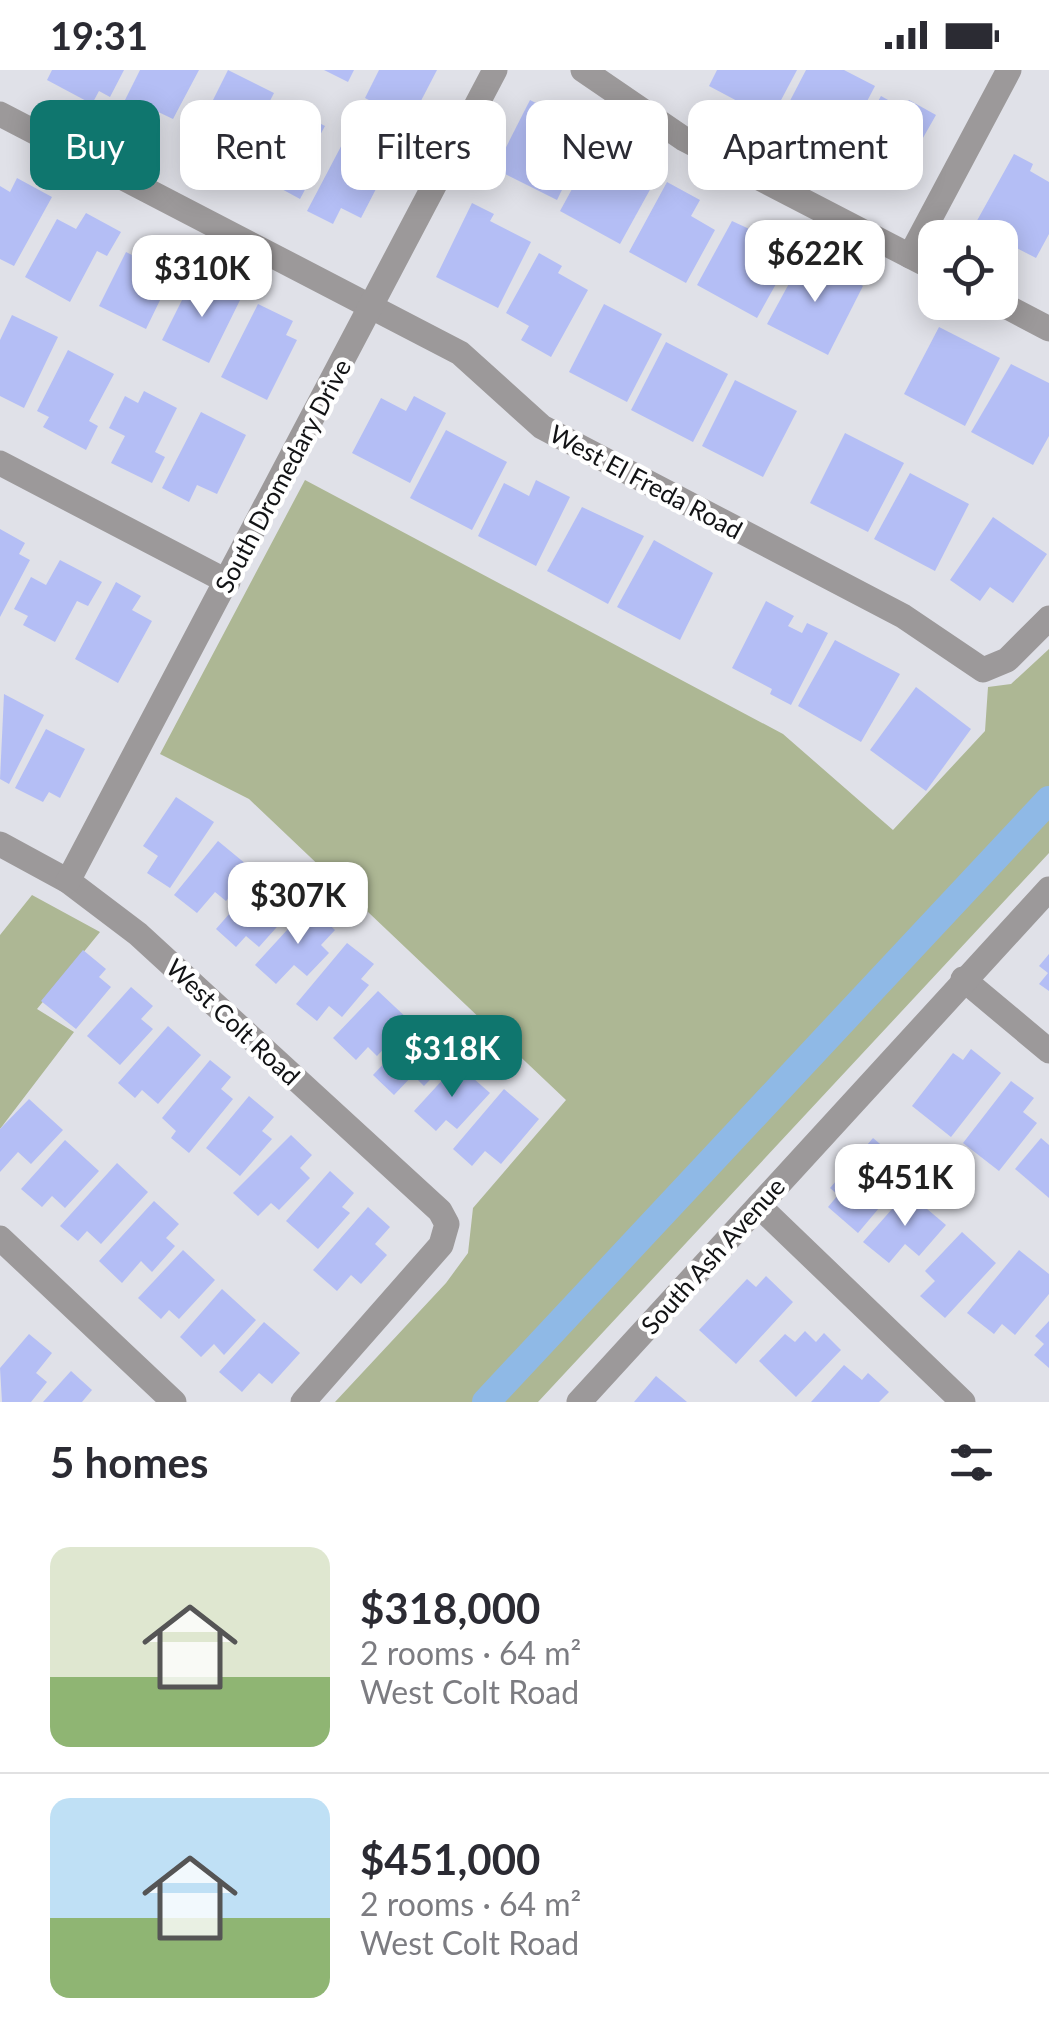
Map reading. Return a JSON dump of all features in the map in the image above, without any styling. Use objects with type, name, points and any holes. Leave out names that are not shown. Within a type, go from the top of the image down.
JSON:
[{"type":"street","name":"South Dromedary Drive","points":[[68,881],[495,70]]},
{"type":"street","points":[[583,70],[684,139],[918,260]]},
{"type":"street","points":[[910,256],[1009,70]]},
{"type":"street","name":"West El Freda Road","points":[[0,114],[460,353],[542,427],[903,616],[983,670],[1007,660],[1049,618]]},
{"type":"street","points":[[1018,313],[1049,330]]},
{"type":"street","points":[[0,463],[228,582]]},
{"type":"street","name":"West Colt Road","points":[[0,844],[68,881],[138,934],[440,1211],[447,1224],[441,1245],[304,1402]]},
{"type":"street","name":"South Ash Avenue","points":[[579,1402],[1049,889]]},
{"type":"street","points":[[964,979],[1049,1051]]},
{"type":"street","points":[[759,1206],[962,1402]]},
{"type":"street","points":[[0,1238],[174,1402]]},
{"type":"green space","points":[[305,480],[783,734],[893,830],[985,731],[988,687],[1011,684],[1049,649],[1049,853],[538,1402],[335,1402],[446,1283],[468,1253],[473,1208],[566,1100],[249,799],[160,754]]},
{"type":"green space","points":[[32,895],[100,932],[37,1009],[74,1032],[0,1129],[0,935]]},
{"type":"building","points":[[52,70],[124,70],[110,97],[99,91],[94,100],[84,100],[47,80]]},
{"type":"building","points":[[140,70],[199,70],[173,119],[160,113],[160,100],[125,100]]},
{"type":"building","points":[[228,70],[274,93],[270,100],[213,100]]},
{"type":"building","points":[[324,70],[354,70],[348,82]]},
{"type":"building","points":[[379,70],[437,70],[421,100],[365,98]]},
{"type":"building","points":[[717,70],[797,70],[781,100],[735,100],[709,86]]},
{"type":"building","points":[[806,70],[844,70],[875,86],[868,100],[790,100]]},
{"type":"building","points":[[526,108],[526,184],[506,174],[506,147]]},
{"type":"building","points":[[923,108],[936,115],[923,138]]},
{"type":"building","points":[[341,146],[341,190],[375,190],[361,218],[341,208],[333,224],[307,211]]},
{"type":"building","points":[[1014,154],[1033,164],[1030,171],[1049,182],[1049,234],[1036,258],[1018,249],[1018,220],[977,220]]},
{"type":"building","points":[[17,178],[30,185],[30,190],[52,197],[14,266],[0,259],[0,186],[10,192]]},
{"type":"building","points":[[668,183],[700,200],[691,216],[715,230],[686,283],[629,252],[663,190],[668,190]]},
{"type":"building","points":[[284,190],[305,190],[300,199]]},
{"type":"building","points":[[537,190],[562,190],[557,200]]},
{"type":"building","points":[[571,190],[650,190],[620,244],[560,211]]},
{"type":"building","points":[[472,203],[494,214],[490,221],[531,242],[498,308],[436,277]]},
{"type":"building","points":[[86,213],[121,232],[107,256],[97,251],[70,302],[25,277],[57,219],[76,229]]},
{"type":"building","points":[[732,221],[795,250],[757,318],[697,285]]},
{"type":"building","points":[[144,246],[178,263],[146,329],[99,306],[126,252],[138,258]]},
{"type":"building","points":[[539,253],[562,266],[558,273],[588,290],[551,357],[521,340],[529,326],[506,313]]},
{"type":"building","points":[[804,256],[863,286],[828,355],[767,324]]},
{"type":"building","points":[[208,279],[242,296],[209,363],[162,340],[189,286],[201,291]]},
{"type":"building","points":[[258,304],[293,321],[286,335],[297,340],[267,400],[221,377]]},
{"type":"building","points":[[604,304],[662,334],[627,402],[569,372]]},
{"type":"building","points":[[12,315],[58,337],[24,408],[0,396],[0,340]]},
{"type":"building","points":[[939,327],[1000,358],[965,426],[904,394]]},
{"type":"building","points":[[666,342],[728,374],[693,442],[631,410]]},
{"type":"building","points":[[68,350],[114,374],[89,421],[98,426],[86,450],[43,427],[49,417],[37,411]]},
{"type":"building","points":[[1011,364],[1049,383],[1049,436],[1033,465],[971,432]]},
{"type":"building","points":[[735,380],[797,411],[763,477],[702,446]]},
{"type":"building","points":[[144,391],[177,408],[155,452],[165,457],[152,483],[111,463],[125,436],[109,428],[125,396],[138,403]]},
{"type":"building","points":[[414,396],[446,413],[410,483],[352,453],[381,398],[406,411]]},
{"type":"building","points":[[201,412],[246,435],[217,494],[197,485],[189,502],[162,488]]},
{"type":"building","points":[[446,430],[507,462],[472,530],[410,498]]},
{"type":"building","points":[[845,433],[904,463],[868,532],[810,503]]},
{"type":"building","points":[[910,473],[969,504],[935,571],[874,539]]},
{"type":"building","points":[[536,480],[570,497],[536,566],[478,536],[504,483],[529,496]]},
{"type":"building","points":[[582,507],[644,536],[608,604],[547,571]]},
{"type":"building","points":[[993,517],[1047,554],[1013,603],[990,587],[980,601],[950,580]]},
{"type":"building","points":[[0,529],[25,543],[19,554],[30,560],[0,617]]},
{"type":"building","points":[[654,540],[713,573],[680,640],[617,607]]},
{"type":"building","points":[[60,560],[102,582],[88,606],[77,601],[55,642],[23,625],[28,616],[14,609],[31,577],[46,585]]},
{"type":"building","points":[[116,582],[141,596],[132,610],[152,621],[118,683],[75,659]]},
{"type":"building","points":[[766,601],[794,616],[788,626],[802,633],[807,623],[828,633],[791,705],[770,694],[772,689],[732,668]]},
{"type":"building","points":[[835,640],[900,674],[861,742],[798,706]]},
{"type":"building","points":[[916,687],[971,729],[926,791],[870,750]]},
{"type":"building","points":[[4,694],[44,715],[9,784],[0,779]]},
{"type":"building","points":[[46,729],[85,749],[60,798],[49,792],[43,802],[15,788]]},
{"type":"building","points":[[176,797],[214,822],[170,888],[147,873],[158,856],[143,846]]},
{"type":"building","points":[[218,841],[252,869],[226,901],[215,892],[197,913],[174,895]]},
{"type":"building","points":[[258,881],[275,895],[267,904],[284,919],[259,947],[246,936],[236,947],[216,929]]},
{"type":"building","points":[[309,906],[335,930],[321,945],[329,953],[307,976],[294,965],[276,984],[255,965]]},
{"type":"building","points":[[347,943],[374,964],[361,979],[369,985],[342,1017],[329,1006],[317,1021],[296,1004]]},
{"type":"building","points":[[83,950],[106,969],[99,977],[111,987],[76,1029],[41,1001]]},
{"type":"building","points":[[1049,954],[1049,991],[1039,984],[1048,973],[1039,966]]},
{"type":"building","points":[[131,987],[153,1006],[141,1019],[153,1029],[120,1065],[87,1036]]},
{"type":"building","points":[[378,991],[410,1021],[377,1056],[368,1047],[356,1060],[333,1038]]},
{"type":"building","points":[[420,1025],[453,1056],[424,1086],[413,1075],[394,1095],[373,1075]]},
{"type":"building","points":[[168,1026],[201,1055],[158,1104],[142,1090],[135,1098],[118,1083]]},
{"type":"building","points":[[971,1049],[1001,1073],[951,1137],[912,1106],[953,1053],[963,1060]]},
{"type":"building","points":[[210,1060],[231,1077],[221,1089],[233,1099],[189,1153],[171,1138],[176,1131],[162,1118]]},
{"type":"building","points":[[457,1064],[490,1093],[457,1129],[446,1120],[436,1131],[414,1111]]},
{"type":"building","points":[[1011,1081],[1034,1098],[1023,1112],[1037,1123],[999,1171],[963,1143]]},
{"type":"building","points":[[504,1089],[539,1119],[501,1164],[485,1151],[472,1166],[453,1149]]},
{"type":"building","points":[[249,1096],[274,1117],[262,1131],[272,1139],[240,1176],[206,1148]]},
{"type":"building","points":[[29,1099],[63,1130],[31,1164],[18,1152],[0,1172],[0,1129]]},
{"type":"building","points":[[291,1135],[312,1155],[300,1168],[310,1178],[279,1210],[271,1203],[258,1216],[233,1193]]},
{"type":"building","points":[[873,1138],[911,1170],[858,1233],[828,1207],[838,1195],[830,1188]]},
{"type":"building","points":[[1041,1138],[1049,1145],[1049,1198],[1015,1169]]},
{"type":"building","points":[[65,1140],[99,1171],[65,1208],[52,1196],[42,1207],[21,1189]]},
{"type":"building","points":[[117,1163],[148,1192],[101,1244],[87,1231],[78,1241],[60,1226]]},
{"type":"building","points":[[330,1171],[354,1193],[342,1207],[350,1213],[318,1249],[286,1221]]},
{"type":"building","points":[[907,1192],[946,1225],[919,1256],[905,1244],[889,1263],[863,1242]]},
{"type":"building","points":[[154,1201],[179,1224],[166,1238],[175,1246],[152,1272],[141,1261],[122,1283],[99,1261]]},
{"type":"building","points":[[368,1207],[390,1227],[375,1244],[387,1255],[361,1284],[351,1275],[337,1291],[313,1270]]},
{"type":"building","points":[[962,1232],[996,1263],[945,1318],[920,1296],[935,1281],[925,1271]]},
{"type":"building","points":[[183,1250],[215,1280],[179,1319],[169,1310],[161,1319],[138,1298]]},
{"type":"building","points":[[1019,1250],[1049,1274],[1049,1294],[1015,1335],[1002,1324],[994,1334],[967,1313]]},
{"type":"building","points":[[766,1276],[793,1302],[736,1364],[699,1330],[747,1279],[756,1287]]},
{"type":"building","points":[[222,1289],[256,1320],[224,1355],[214,1344],[201,1357],[180,1337]]},
{"type":"building","points":[[1049,1321],[1049,1368],[1034,1355],[1044,1344],[1035,1336]]},
{"type":"building","points":[[264,1322],[300,1353],[272,1384],[259,1373],[242,1392],[219,1372]]},
{"type":"building","points":[[805,1331],[816,1342],[824,1333],[841,1350],[796,1397],[759,1361],[785,1334],[795,1342]]},
{"type":"building","points":[[29,1334],[52,1353],[36,1373],[47,1382],[31,1402],[2,1402],[0,1368]]},
{"type":"building","points":[[844,1365],[862,1380],[868,1373],[889,1392],[879,1402],[811,1402]]},
{"type":"building","points":[[71,1371],[92,1390],[82,1402],[43,1402]]},
{"type":"building","points":[[656,1376],[687,1402],[634,1402]]},
{"type":"waterway","points":[[486,1402],[1049,800]]}]
